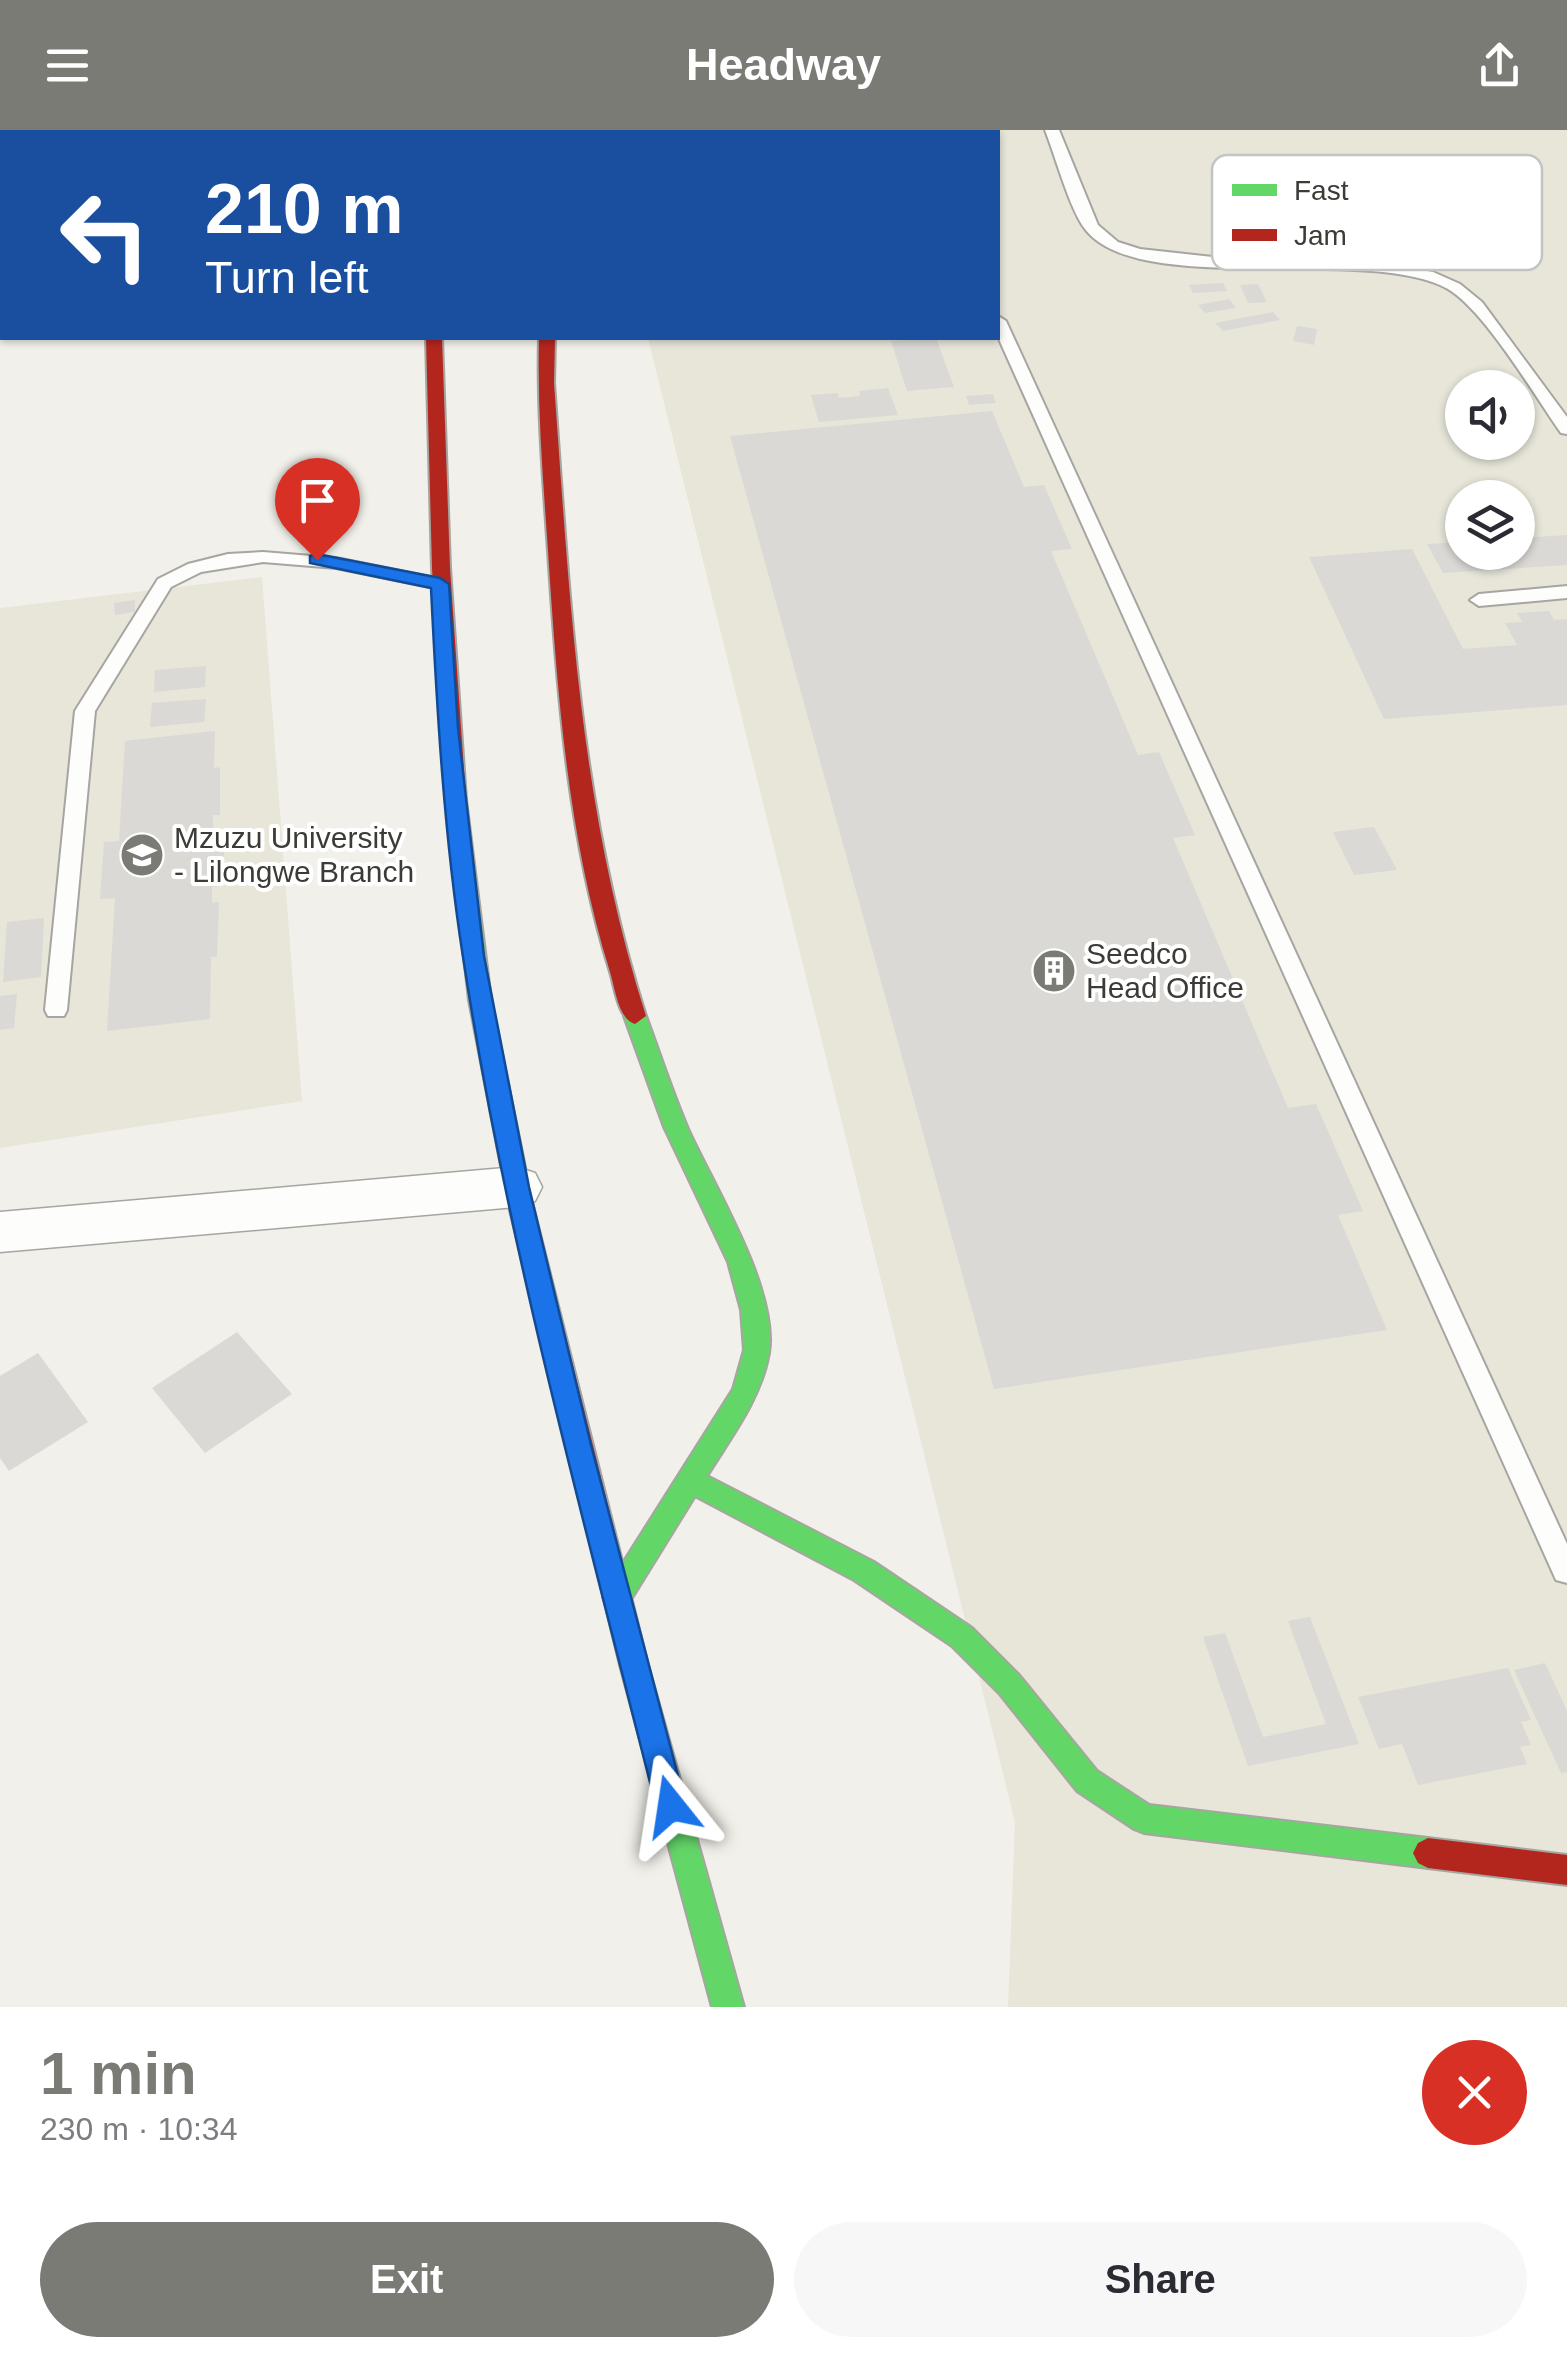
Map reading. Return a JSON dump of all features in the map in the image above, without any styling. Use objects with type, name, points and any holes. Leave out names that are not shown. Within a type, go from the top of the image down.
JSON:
[{"type":"street","points":[[434,340],[448,728],[473,956],[517,1187],[617,1597],[728,2007]]},
{"type":"street","points":[[547,340],[546,383],[568,684],[593,859],[623,984],[676,1127],[740,1262],[754,1310],[757,1350],[745,1392],[617,1597]]},
{"type":"street","points":[[0,1232],[517,1187]]},
{"type":"street","points":[[690,1480],[858,1565],[964,1638],[1007,1681],[1070,1768],[1110,1803],[1144,1819],[1567,1870]]},
{"type":"lane","points":[[1052,130],[1091,228],[1113,245],[1138,253],[1212,262]]},
{"type":"lane","points":[[1391,270],[1428,276],[1456,287],[1476,305],[1567,429]]},
{"type":"lane","points":[[1000,325],[1566,1571]]},
{"type":"lane","points":[[56,1010],[85,711],[164,583],[182,571],[207,565],[291,557],[440,584]]},
{"type":"lane","points":[[1479,600],[1567,592]]},
{"type":"shaded area","points":[[1000,130],[1567,130],[1567,2007],[1008,2007],[1015,1822],[648,340],[1000,340]]},
{"type":"shaded area","name":"Mzuzu University - Lilongwe Branch","points":[[262,577],[302,1101],[0,1148],[0,608]]},
{"type":"building","points":[[1223,283],[1227,291],[1193,293],[1189,285]]},
{"type":"building","points":[[1258,284],[1267,302],[1248,303],[1240,285]]},
{"type":"building","points":[[1229,299],[1236,308],[1205,313],[1198,305]]},
{"type":"building","points":[[1273,312],[1280,320],[1223,331],[1215,323]]},
{"type":"building","points":[[1297,326],[1317,329],[1314,345],[1293,341]]},
{"type":"building","points":[[937,340],[954,387],[907,391],[891,341]]},
{"type":"building","points":[[888,388],[898,415],[819,422],[811,395],[838,393],[839,398]]},
{"type":"building","points":[[993,394],[996,403],[969,405],[966,396]]},
{"type":"building","name":"Seedco Head Office","points":[[992,411],[1024,487],[1044,485],[1072,549],[1051,551],[1138,755],[1159,752],[1195,835],[1173,838],[1288,1108],[1316,1104],[1363,1211],[1338,1215],[1387,1330],[994,1389],[730,436]]},
{"type":"building","points":[[1567,535],[1567,565],[1535,567],[1535,537]]},
{"type":"building","points":[[1445,543],[1445,570],[1490,570],[1443,573],[1427,544]]},
{"type":"building","points":[[1412,549],[1463,649],[1517,645],[1505,623],[1522,622],[1517,613],[1549,611],[1554,620],[1567,619],[1567,705],[1384,719],[1309,557]]},
{"type":"building","points":[[135,600],[135,612],[115,615],[114,603]]},
{"type":"building","points":[[206,666],[205,687],[154,692],[155,670]]},
{"type":"building","points":[[206,699],[204,722],[150,727],[152,703]]},
{"type":"building","points":[[215,731],[214,768],[220,767],[220,815],[213,815],[213,831],[224,830],[224,885],[212,887],[212,903],[219,902],[217,957],[211,957],[210,1019],[107,1031],[115,898],[100,899],[104,842],[119,841],[125,741]]},
{"type":"building","points":[[1374,827],[1397,870],[1354,875],[1333,832]]},
{"type":"building","points":[[44,918],[41,977],[3,982],[7,922]]},
{"type":"building","points":[[17,994],[14,1028],[0,1030],[0,996]]},
{"type":"building","points":[[237,1332],[292,1394],[205,1453],[152,1388]]},
{"type":"building","points":[[38,1353],[88,1422],[9,1471],[0,1458],[0,1376]]},
{"type":"building","points":[[1310,1617],[1359,1744],[1248,1766],[1203,1637],[1225,1633],[1263,1737],[1326,1724],[1288,1621]]},
{"type":"building","points":[[1545,1663],[1567,1711],[1567,1772],[1561,1773],[1514,1670]]},
{"type":"building","points":[[1508,1668],[1531,1720],[1521,1722],[1531,1745],[1520,1747],[1527,1764],[1418,1785],[1402,1744],[1379,1749],[1358,1697]]},
{"type":"traffic: fast","points":[[456,800],[480,1000],[520,1202]]},
{"type":"traffic: fast","points":[[617,1597],[745,1392],[757,1350],[753,1310],[740,1262],[676,1127],[635,1016]]},
{"type":"traffic: fast","points":[[690,1480],[864,1571],[962,1637],[1009,1684],[1087,1781],[1144,1819],[1428,1853]]},
{"type":"traffic: fast","points":[[634,1665],[728,2007]]},
{"type":"traffic: jam","points":[[434,340],[441,568],[456,800]]},
{"type":"traffic: jam","points":[[547,340],[546,383],[562,622],[580,785],[611,942],[635,1016]]},
{"type":"traffic: jam","points":[[520,1202],[634,1665]]},
{"type":"traffic: jam","points":[[1428,1853],[1567,1870]]},
{"type":"place","name":"Mzuzu University - Lilongwe Branch","points":[[142,855]]},
{"type":"place","name":"Seedco Head Office","points":[[1054,971]]},
{"type":"route","points":[[317,560],[440,584],[448,728],[473,956],[517,1187],[578,1445],[671,1806]]}]
